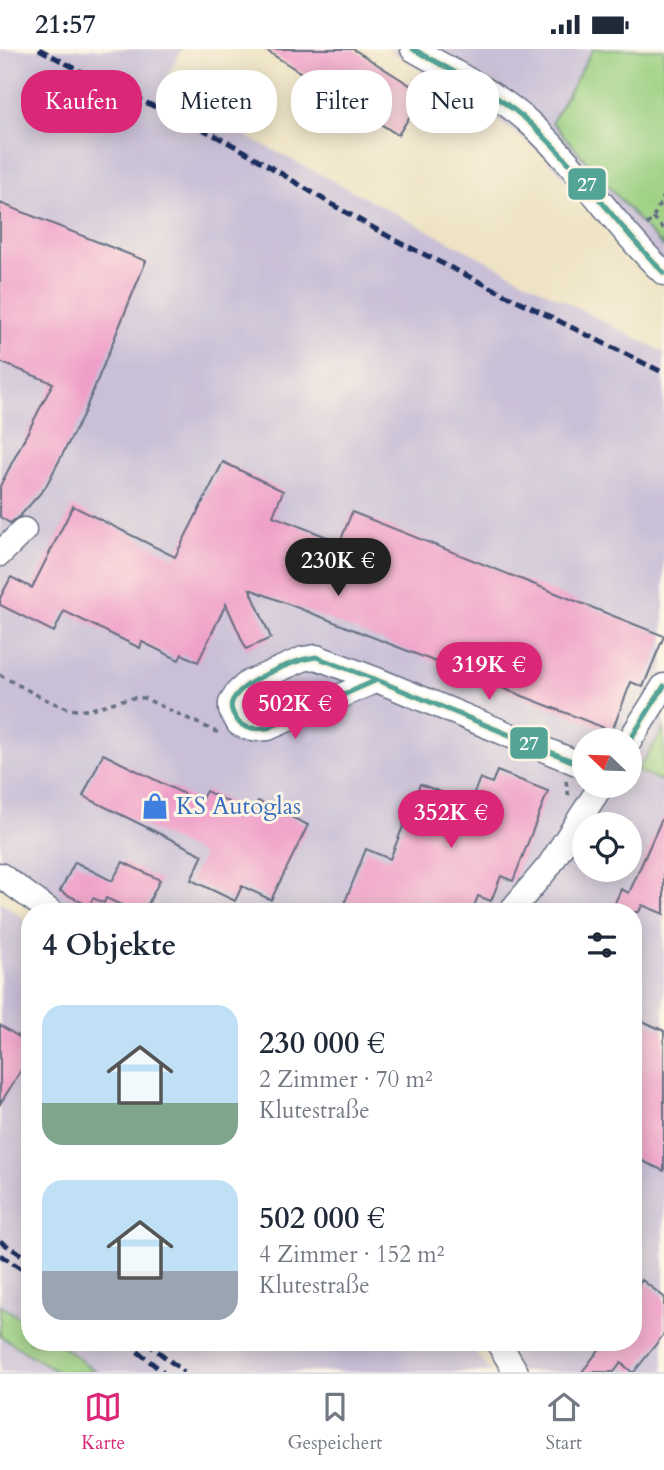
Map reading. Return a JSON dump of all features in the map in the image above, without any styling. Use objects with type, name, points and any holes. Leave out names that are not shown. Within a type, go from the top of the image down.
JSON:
[{"type":"street","points":[[413,49],[498,99],[523,117],[549,142],[664,273]]},
{"type":"street","points":[[0,554],[24,530]]},
{"type":"street","points":[[377,680],[268,728],[252,729],[239,724],[231,710],[231,703],[237,692],[248,683],[303,659],[316,657],[377,680],[572,761]]},
{"type":"street","points":[[638,728],[664,686]]},
{"type":"street","points":[[518,903],[549,866],[593,798]]},
{"type":"street","points":[[0,875],[39,903]]},
{"type":"street","points":[[503,1351],[516,1372]]},
{"type":"path","points":[[631,237],[645,228],[664,196]]},
{"type":"path","points":[[653,218],[664,229]]},
{"type":"shaded area","points":[[0,49],[182,49],[170,70],[156,70],[156,133],[240,133],[664,351],[664,729],[642,763],[642,728],[572,728],[572,798],[642,798],[642,773],[664,782],[664,1372],[517,1372],[504,1351],[642,1351],[642,903],[40,903],[0,875]]},
{"type":"shaded area","points":[[389,49],[593,49],[552,122],[664,247],[664,286],[615,236],[542,153],[499,121],[499,70],[421,70]]},
{"type":"shaded area","points":[[0,901],[21,917],[21,1351],[474,1351],[491,1372],[0,1372]]},
{"type":"green space","points":[[593,49],[664,49],[664,247],[552,122]]},
{"type":"green space","points":[[664,729],[664,782],[642,773],[642,763]]},
{"type":"green space","points":[[0,1305],[21,1318],[21,1349],[0,1336]]},
{"type":"green space","points":[[24,1351],[69,1351],[96,1372],[58,1372]]},
{"type":"building","points":[[264,49],[353,49],[386,70],[297,70]]},
{"type":"building","points":[[392,74],[406,83],[406,122],[398,135],[392,131]]},
{"type":"building","points":[[0,203],[146,261],[84,413],[45,488],[20,516],[10,523],[0,517],[0,486],[53,383],[0,362]]},
{"type":"building","points":[[223,462],[283,491],[273,516],[340,542],[352,512],[664,636],[643,687],[631,682],[613,728],[604,728],[250,589],[271,638],[246,649],[226,604],[198,662],[182,654],[179,660],[142,642],[140,648],[64,611],[54,632],[0,605],[0,598],[11,577],[32,588],[73,506],[175,557]]},
{"type":"building","points":[[103,754],[200,802],[206,791],[252,814],[258,801],[308,825],[271,900],[242,886],[235,901],[191,880],[203,855],[83,796]]},
{"type":"building","points":[[497,771],[548,791],[513,881],[501,876],[491,901],[478,896],[475,903],[345,903],[366,849],[390,859],[420,784],[470,803],[480,778],[492,783]]},
{"type":"building","points":[[664,814],[664,914],[642,903],[615,903],[621,889],[629,893],[634,882],[642,882],[642,864]]},
{"type":"building","points":[[75,862],[112,881],[123,862],[160,880],[148,903],[117,903],[106,898],[104,903],[93,898],[90,903],[83,903],[60,891]]},
{"type":"building","points":[[642,1021],[664,1031],[664,1171],[642,1161]]},
{"type":"building","points":[[0,1025],[21,1038],[21,1070],[0,1104]]},
{"type":"building","points":[[642,1280],[664,1297],[664,1334],[634,1372],[621,1363],[614,1372],[582,1372],[598,1351],[642,1351]]},
{"type":"railway","points":[[39,49],[244,151],[395,240],[664,373]]},
{"type":"railway","points":[[0,1241],[21,1254]]},
{"type":"railway","points":[[0,1255],[21,1268]]},
{"type":"railway","points":[[137,1351],[163,1372]]},
{"type":"railway","points":[[157,1351],[184,1372]]},
{"type":"transit line","name":"27","points":[[413,49],[489,93],[531,124],[566,160],[664,273]]},
{"type":"transit line","name":"27","points":[[316,657],[377,680],[268,728],[249,728],[238,721],[231,708],[237,694],[257,679],[282,667],[316,657]]},
{"type":"transit line","name":"27","points":[[377,680],[572,761]]},
{"type":"transit line","name":"27","points":[[638,728],[664,686]]},
{"type":"place","name":"KS Autoglas","points":[[155,806]]}]
